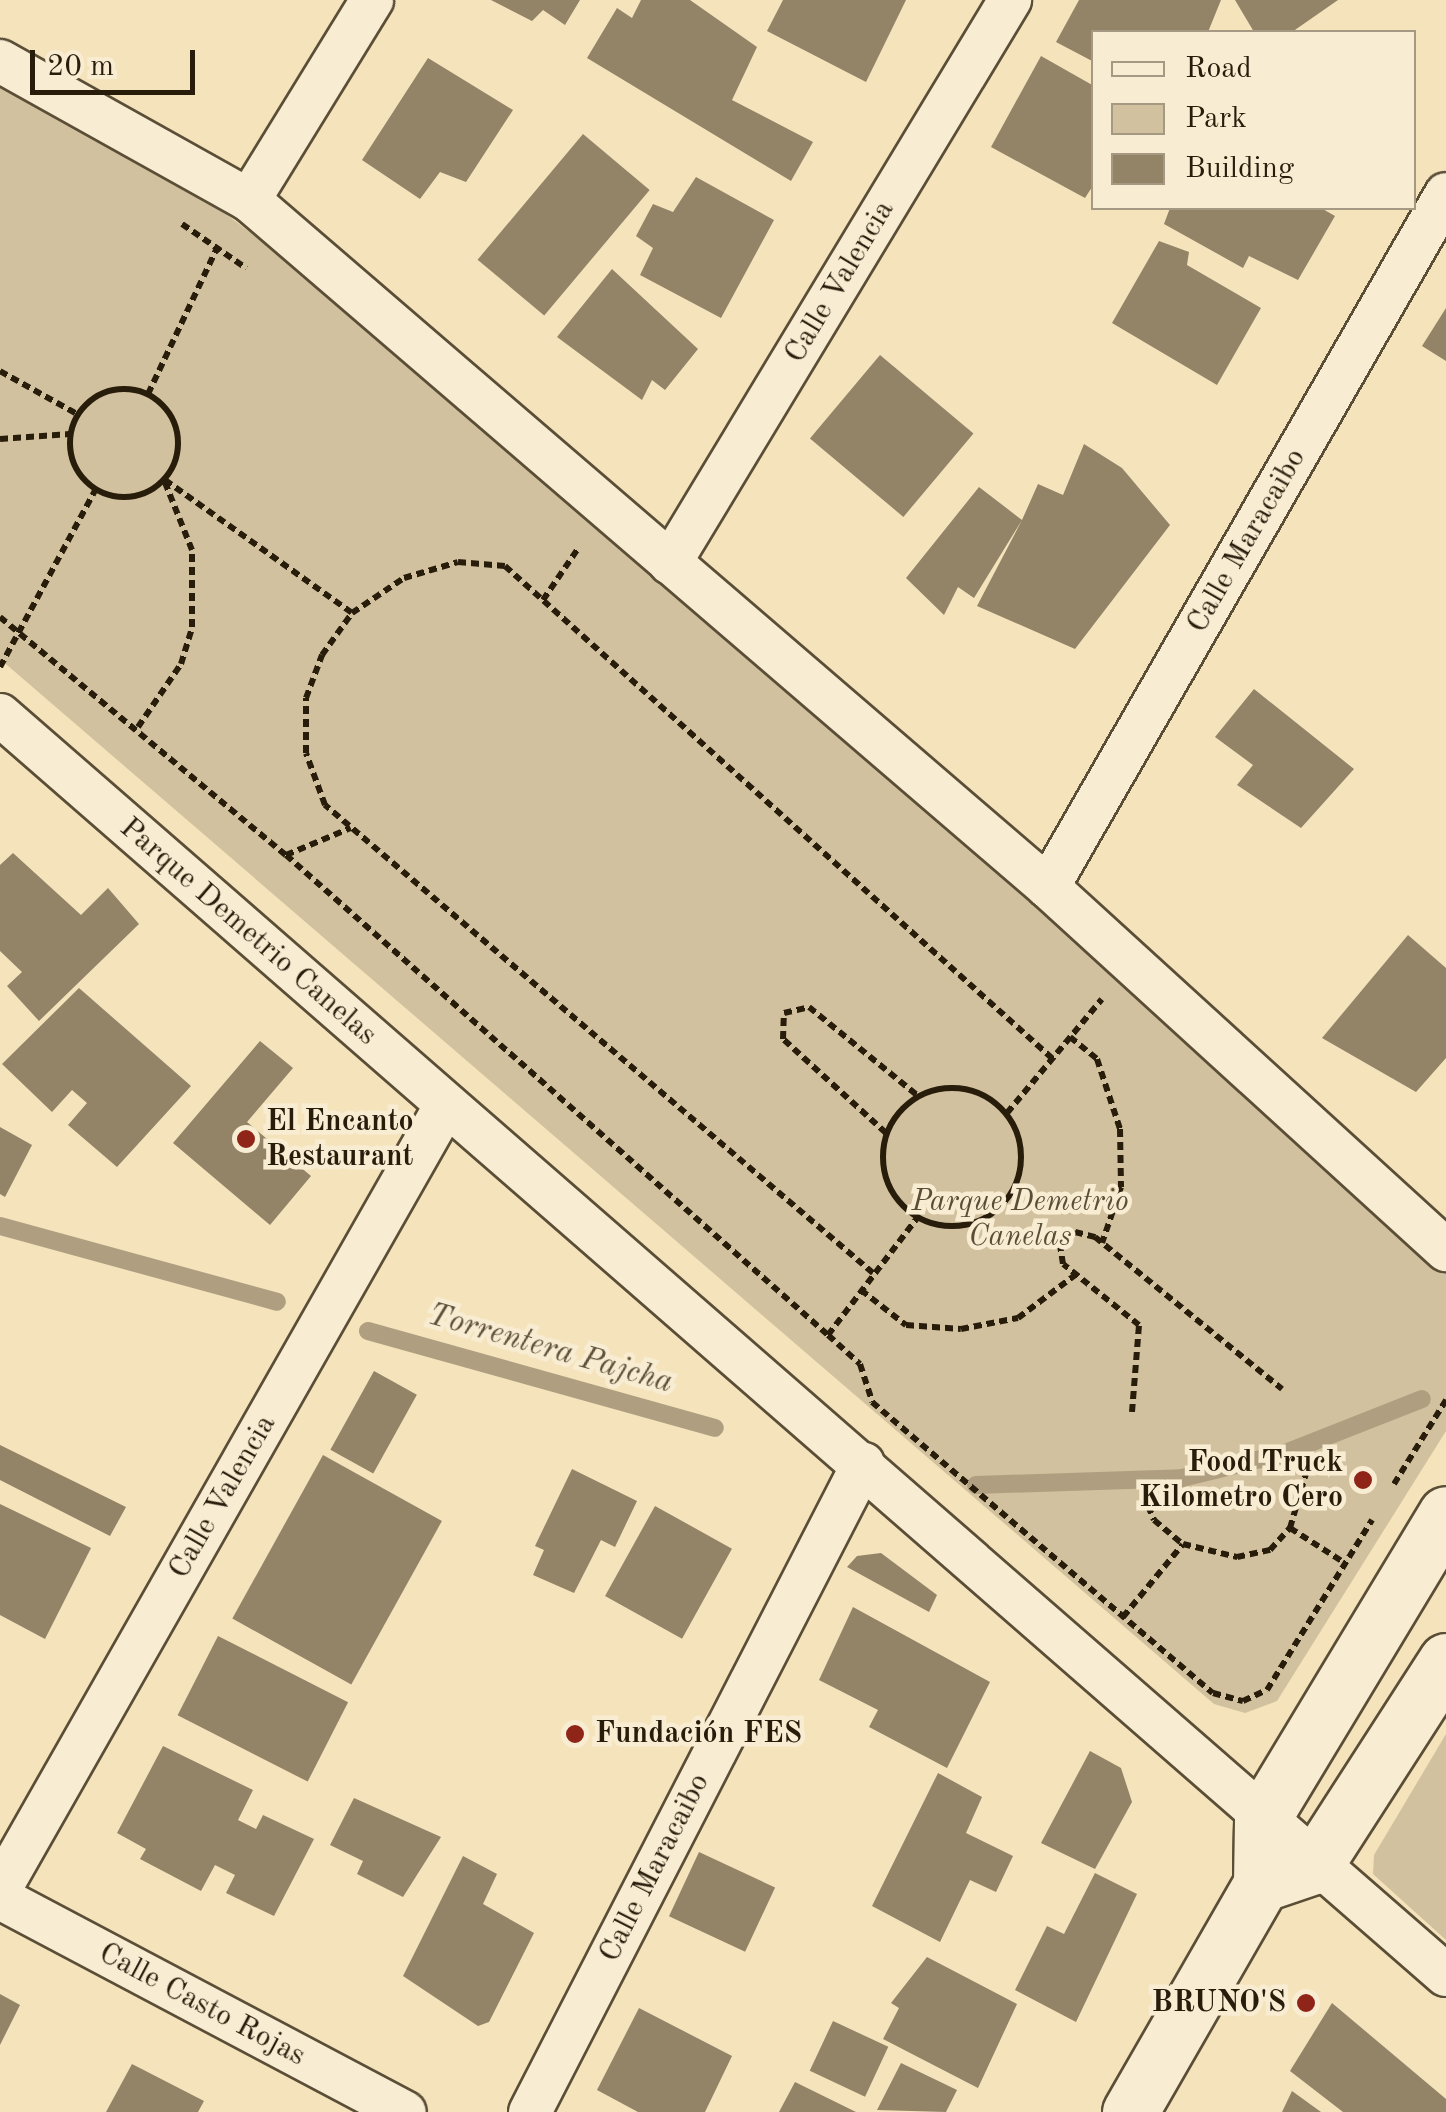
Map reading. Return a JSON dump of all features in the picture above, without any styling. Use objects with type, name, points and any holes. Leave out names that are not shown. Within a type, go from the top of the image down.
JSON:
[{"type":"main road","points":[[1130,2112],[1261,1884],[1262,1818],[1446,1514]]},
{"type":"main road","points":[[1261,1884],[1314,1866],[1446,1661]]},
{"type":"street","points":[[250,200],[372,0]]},
{"type":"street","name":"Calle Valencia","points":[[670,563],[1010,0]]},
{"type":"street","points":[[0,61],[250,200],[1048,888],[1446,1250]]},
{"type":"street","name":"Calle Maracaibo","points":[[1048,888],[1446,194]]},
{"type":"street","name":"Parque Demetrio Canelas","points":[[0,716],[863,1464],[1314,1866],[1446,1975]]},
{"type":"street","name":"Calle Valencia","points":[[0,1889],[446,1104]]},
{"type":"street","name":"Calle Maracaibo","points":[[530,2112],[863,1464]]},
{"type":"street","name":"Calle Casto Rojas","points":[[0,1898],[405,2112]]},
{"type":"path","points":[[148,394],[217,248],[250,200]]},
{"type":"path","points":[[0,371],[78,414]]},
{"type":"path","points":[[138,727],[181,664],[194,608],[192,550],[164,480],[177,434],[148,394],[116,388],[78,414],[70,434],[75,466],[96,490],[132,496],[164,480]]},
{"type":"path","points":[[0,440],[70,434]]},
{"type":"path","points":[[164,480],[352,613]]},
{"type":"path","points":[[0,667],[96,490]]},
{"type":"path","points":[[543,600],[580,546]]},
{"type":"path","points":[[873,1274],[325,805],[306,753],[306,698],[322,655],[352,613],[404,578],[458,562],[506,566],[1053,1058]]},
{"type":"path","points":[[0,617],[21,628],[286,855],[828,1334],[860,1364],[872,1402],[1213,1693],[1243,1700],[1268,1690],[1375,1515]]},
{"type":"path","points":[[286,855],[350,828]]},
{"type":"path","points":[[1007,1113],[1102,999]]},
{"type":"path","points":[[886,1132],[783,1038],[784,1013],[809,1007],[918,1096]]},
{"type":"path","points":[[1070,1037],[1097,1059],[1120,1129],[1121,1187],[1102,1243]]},
{"type":"path","points":[[965,1089],[1007,1113],[1023,1152],[1021,1175],[998,1210],[959,1227],[917,1218],[886,1180],[886,1132],[918,1096],[965,1089]]},
{"type":"path","points":[[828,1334],[917,1218]]},
{"type":"path","points":[[1132,1412],[1140,1325],[1075,1276],[1060,1259],[1063,1238],[1082,1231],[1102,1243],[1282,1390]]},
{"type":"path","points":[[861,1290],[906,1325],[961,1328],[1018,1318],[1075,1276]]},
{"type":"path","points":[[1385,1499],[1446,1400]]},
{"type":"path","points":[[1143,1494],[1154,1520],[1183,1544],[1237,1556],[1270,1550],[1290,1528],[1307,1470]]},
{"type":"path","points":[[1290,1528],[1345,1564]]},
{"type":"path","points":[[1123,1616],[1183,1544]]},
{"type":"green space","name":"Parque Demetrio Canelas","points":[[0,87],[226,214],[313,281],[1446,1263],[1446,1431],[1277,1701],[1245,1713],[1214,1704],[0,659]]},
{"type":"green space","points":[[1446,1734],[1446,1940],[1373,1874],[1374,1855]]},
{"type":"building","points":[[491,0],[580,0],[565,25],[543,10],[532,21]]},
{"type":"building","points":[[641,0],[690,0],[757,47],[732,100],[813,142],[791,181],[587,58],[617,8],[632,18]]},
{"type":"building","points":[[783,0],[906,0],[866,82],[767,31]]},
{"type":"building","points":[[1079,0],[1221,0],[1209,30],[1091,30],[1091,60],[1056,42]]},
{"type":"building","points":[[1235,0],[1338,0],[1295,30],[1253,30]]},
{"type":"building","points":[[1041,56],[1091,84],[1091,189],[1085,198],[991,147]]},
{"type":"building","points":[[428,58],[513,110],[466,182],[440,172],[420,199],[362,160]]},
{"type":"building","points":[[583,134],[650,190],[544,316],[478,260]]},
{"type":"building","points":[[696,177],[774,220],[721,318],[640,275],[653,248],[636,236],[653,204],[673,212]]},
{"type":"building","points":[[1169,210],[1324,210],[1335,216],[1298,280],[1249,256],[1243,268],[1164,224]]},
{"type":"building","points":[[1159,241],[1189,252],[1187,265],[1261,308],[1217,385],[1112,323]]},
{"type":"building","points":[[612,269],[698,349],[665,390],[652,380],[642,400],[557,337]]},
{"type":"building","points":[[1446,308],[1446,361],[1422,346]]},
{"type":"building","points":[[880,355],[973,433],[903,517],[810,438]]},
{"type":"building","points":[[1084,444],[1122,468],[1170,525],[1075,649],[977,606],[1038,484],[1063,495]]},
{"type":"building","points":[[979,487],[1022,520],[974,598],[958,587],[944,615],[906,578]]},
{"type":"building","points":[[1254,689],[1354,769],[1301,828],[1237,785],[1253,765],[1215,737]]},
{"type":"building","points":[[13,853],[81,915],[108,888],[139,924],[39,1021],[7,986],[22,972],[0,951],[0,865]]},
{"type":"building","points":[[1408,935],[1446,968],[1446,1058],[1416,1092],[1322,1038]]},
{"type":"building","points":[[79,988],[191,1086],[117,1167],[68,1125],[87,1103],[72,1090],[52,1112],[2,1064]]},
{"type":"building","points":[[260,1041],[293,1068],[247,1122],[311,1176],[270,1225],[173,1143]]},
{"type":"building","points":[[0,1127],[32,1145],[5,1197],[0,1194]]},
{"type":"building","points":[[374,1371],[417,1395],[373,1473],[330,1450]]},
{"type":"building","points":[[0,1445],[126,1507],[110,1536],[0,1480]]},
{"type":"building","points":[[323,1455],[442,1521],[351,1684],[232,1619]]},
{"type":"building","points":[[572,1469],[637,1501],[615,1547],[601,1540],[574,1593],[533,1575],[544,1550],[535,1546]]},
{"type":"building","points":[[0,1504],[91,1548],[45,1639],[0,1615]]},
{"type":"building","points":[[655,1506],[732,1549],[682,1639],[605,1596]]},
{"type":"building","points":[[881,1553],[937,1595],[929,1612],[847,1567],[857,1556]]},
{"type":"building","points":[[853,1607],[990,1682],[947,1768],[869,1727],[878,1710],[819,1680]]},
{"type":"building","points":[[218,1636],[348,1702],[308,1782],[178,1715]]},
{"type":"building","points":[[163,1746],[253,1790],[238,1820],[256,1829],[263,1815],[314,1839],[274,1916],[226,1893],[235,1875],[215,1865],[201,1891],[140,1859],[146,1849],[117,1833]]},
{"type":"building","points":[[1090,1751],[1121,1768],[1132,1802],[1095,1869],[1041,1843]]},
{"type":"building","points":[[938,1773],[982,1797],[966,1833],[1013,1856],[996,1892],[970,1880],[940,1942],[872,1906]]},
{"type":"building","points":[[354,1798],[441,1837],[403,1897],[357,1874],[363,1861],[330,1845]]},
{"type":"building","points":[[699,1852],[775,1887],[745,1952],[669,1916]]},
{"type":"building","points":[[463,1856],[497,1874],[483,1904],[534,1933],[489,2022],[478,2026],[403,1976]]},
{"type":"building","points":[[1095,1873],[1137,1894],[1076,2022],[1015,1990],[1047,1926],[1064,1934]]},
{"type":"building","points":[[927,1957],[1017,2004],[978,2088],[883,2039],[899,2008],[891,2003]]},
{"type":"building","points":[[0,1994],[20,2005],[0,2045]]},
{"type":"building","points":[[1332,2003],[1446,2099],[1446,2112],[1343,2112],[1290,2071]]},
{"type":"building","points":[[639,2008],[732,2056],[705,2112],[638,2112],[597,2090]]},
{"type":"building","points":[[833,2021],[888,2047],[865,2097],[810,2071]]},
{"type":"building","points":[[901,2063],[957,2090],[946,2112],[877,2110]]},
{"type":"building","points":[[132,2064],[204,2101],[198,2112],[106,2112]]},
{"type":"building","points":[[795,2082],[856,2112],[779,2112]]},
{"type":"building","points":[[1292,2091],[1321,2112],[1282,2112]]},
{"type":"waterway","name":"Torrentera Pajcha","points":[[0,1226],[277,1302]]},
{"type":"waterway","name":"Torrentera Pajcha","points":[[368,1331],[715,1428]]},
{"type":"waterway","name":"Torrentera Pajcha","points":[[976,1485],[1182,1478],[1285,1453],[1422,1399]]},
{"type":"place","name":"El Encanto Restaurant","points":[[246,1139]]},
{"type":"place","name":"Food Truck Kilometro Cero","points":[[1363,1480]]},
{"type":"place","name":"Fundación FES","points":[[575,1734]]},
{"type":"place","name":"BRUNO'S","points":[[1306,2003]]}]
